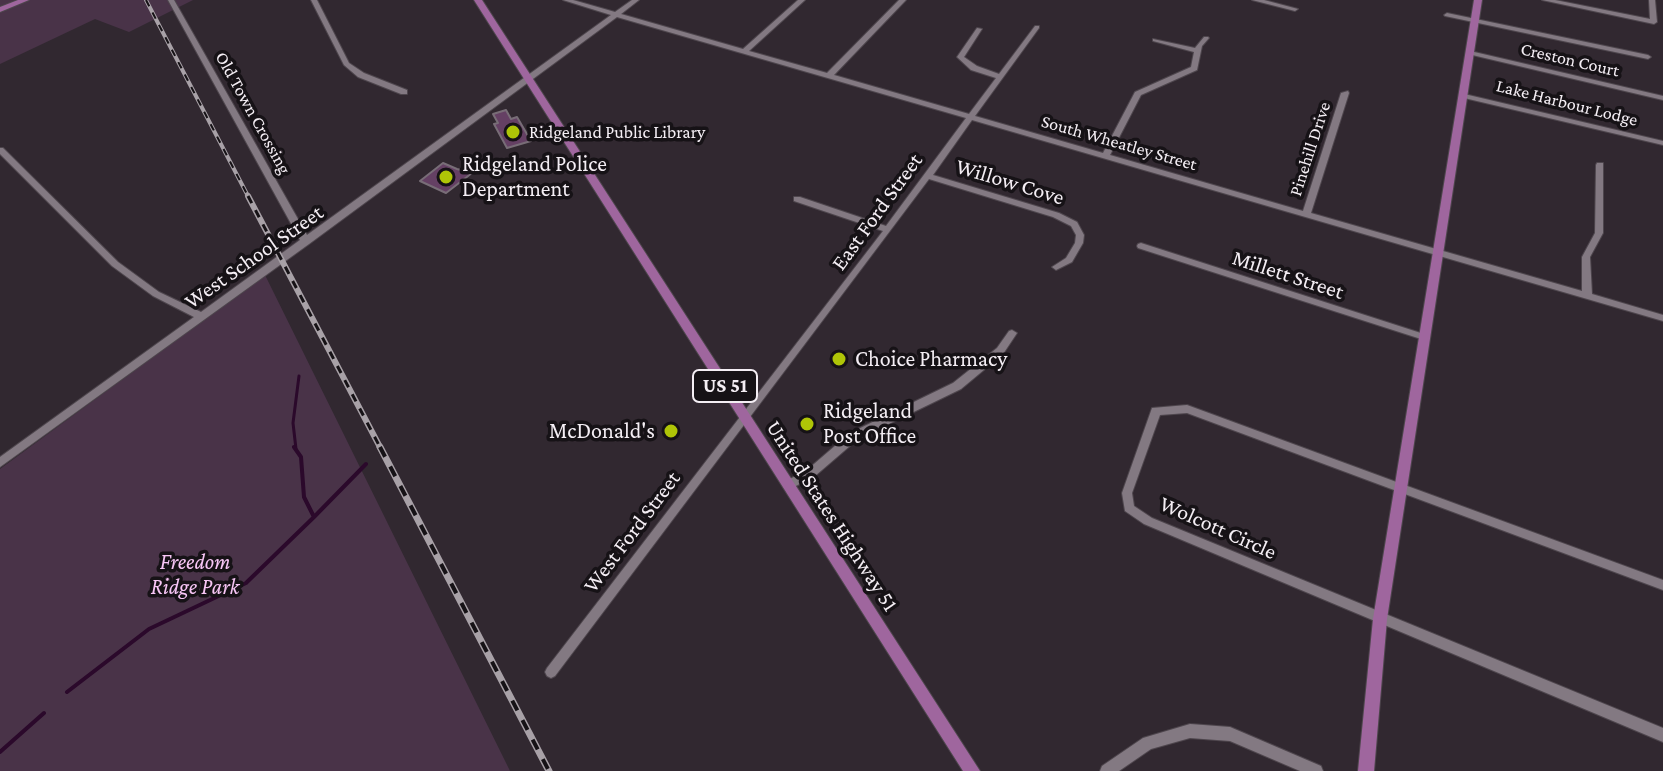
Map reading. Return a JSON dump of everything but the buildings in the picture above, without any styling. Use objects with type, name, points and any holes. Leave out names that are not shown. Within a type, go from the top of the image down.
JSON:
[{"type":"main road","points":[[0,10],[25,0]]},
{"type":"main road","name":"United States Highway 51","points":[[478,0],[972,771]]},
{"type":"main road","points":[[1366,771],[1380,619],[1478,0]]},
{"type":"street","name":"Old Town Crossing","points":[[171,0],[306,242]]},
{"type":"street","points":[[314,0],[346,64],[367,79],[404,92]]},
{"type":"street","name":"South Wheatley Street","points":[[566,0],[1663,318]]},
{"type":"street","name":"West School Street","points":[[0,463],[636,0]]},
{"type":"street","points":[[744,52],[802,0]]},
{"type":"street","points":[[828,77],[903,0]]},
{"type":"street","points":[[1255,0],[1295,9]]},
{"type":"street","points":[[1545,0],[1654,22],[1652,0]]},
{"type":"street","points":[[1447,15],[1648,57]]},
{"type":"street","name":"East Ford Street","points":[[744,417],[888,230],[1037,27]]},
{"type":"street","points":[[979,29],[960,57],[974,68],[1001,77]]},
{"type":"street","points":[[1105,156],[1138,94],[1194,68],[1206,38]]},
{"type":"street","points":[[1155,40],[1199,51]]},
{"type":"street","name":"Creston Court","points":[[1470,53],[1663,98]]},
{"type":"street","name":"Pinehill Drive","points":[[1306,214],[1345,93]]},
{"type":"street","name":"Lake Harbour Lodge","points":[[1463,95],[1663,143]]},
{"type":"street","points":[[0,150],[115,264],[156,294],[201,316]]},
{"type":"street","points":[[1587,297],[1586,257],[1599,233],[1600,165]]},
{"type":"street","name":"Willow Cove","points":[[927,176],[1056,215],[1074,224],[1080,235],[1079,243],[1069,260],[1056,267]]},
{"type":"street","points":[[797,199],[888,230]]},
{"type":"street","name":"Millett Street","points":[[1141,246],[1424,337]]},
{"type":"street","points":[[788,485],[811,473],[854,436],[957,386],[1000,351],[1012,333]]},
{"type":"street","name":"Wolcott Circle","points":[[1663,585],[1187,409],[1156,411],[1127,493],[1129,508],[1148,521],[1663,735]]},
{"type":"street","name":"West Ford Street","points":[[551,672],[744,417]]},
{"type":"street","points":[[1107,771],[1148,743],[1169,734],[1190,731],[1230,734],[1316,771]]},
{"type":"green space","points":[[0,0],[193,0],[129,32],[95,19],[0,64]]},
{"type":"green space","name":"Freedom Ridge Park","points":[[265,275],[510,771],[0,771],[0,469]]},
{"type":"waterway","points":[[296,449],[293,423],[299,376]]},
{"type":"waterway","points":[[294,447],[301,457],[304,497],[314,517]]},
{"type":"waterway","points":[[314,517],[366,464]]},
{"type":"waterway","points":[[67,692],[149,629],[246,583],[314,517]]},
{"type":"waterway","points":[[0,752],[44,713]]},
{"type":"railway","points":[[146,0],[249,198]]},
{"type":"railway","points":[[248,196],[381,449]]},
{"type":"railway","points":[[380,447],[549,771]]},
{"type":"place","name":"Ridgeland Public Library","points":[[513,132]]},
{"type":"place","name":"Ridgeland Police Department","points":[[446,177]]},
{"type":"place","name":"Choice Pharmacy","points":[[839,359]]},
{"type":"place","name":"Ridgeland Post Office","points":[[807,424]]},
{"type":"place","name":"McDonald's","points":[[671,431]]}]
